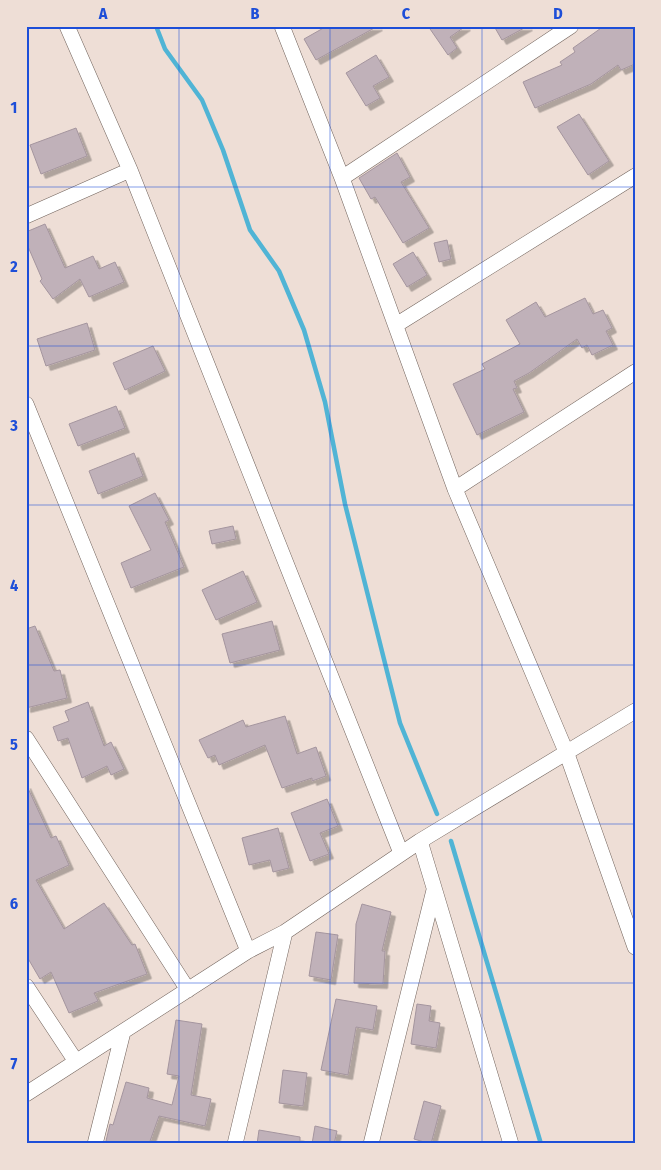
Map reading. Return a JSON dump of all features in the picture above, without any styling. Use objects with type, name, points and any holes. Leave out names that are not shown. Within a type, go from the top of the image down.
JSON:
[{"type":"street","points":[[66,26],[130,170],[401,853]]},
{"type":"street","points":[[282,26],[342,178],[455,489],[567,754],[630,919],[635,947]]},
{"type":"street","points":[[342,178],[570,26]]},
{"type":"street","points":[[26,216],[130,170]]},
{"type":"street","points":[[396,325],[635,176]]},
{"type":"street","points":[[455,489],[635,372]]},
{"type":"street","points":[[26,404],[248,951]]},
{"type":"street","points":[[26,1094],[75,1060],[123,1032],[248,951],[285,932],[420,840],[635,712]]},
{"type":"street","points":[[26,738],[188,990]]},
{"type":"street","points":[[420,840],[511,1144]]},
{"type":"street","points":[[371,1144],[434,888]]},
{"type":"street","points":[[422,936],[444,923]]},
{"type":"street","points":[[235,1144],[285,932]]},
{"type":"street","points":[[26,986],[75,1060]]},
{"type":"street","points":[[95,1144],[123,1032]]},
{"type":"building","points":[[327,26],[378,26],[316,60],[304,39]]},
{"type":"building","points":[[428,26],[466,26],[450,37],[457,48],[448,55]]},
{"type":"building","points":[[494,26],[528,26],[502,40]]},
{"type":"building","points":[[604,26],[635,26],[635,64],[621,70],[618,65],[591,84],[535,108],[523,82],[562,65],[560,62],[575,52],[573,48]]},
{"type":"building","points":[[376,55],[389,77],[373,86],[380,98],[366,106],[346,73]]},
{"type":"building","points":[[579,114],[609,161],[588,175],[557,127]]},
{"type":"building","points":[[76,128],[87,156],[41,174],[30,145]]},
{"type":"building","points":[[397,153],[410,177],[401,182],[429,228],[403,243],[375,197],[371,199],[359,178]]},
{"type":"building","points":[[45,224],[65,268],[93,256],[99,269],[115,262],[124,282],[89,297],[80,279],[53,299],[40,281],[42,279],[26,242],[26,232]]},
{"type":"building","points":[[447,240],[451,259],[439,262],[434,243]]},
{"type":"building","points":[[413,252],[427,275],[407,287],[393,264]]},
{"type":"building","points":[[585,298],[593,314],[603,310],[612,328],[606,331],[613,345],[592,355],[587,345],[582,348],[577,339],[529,373],[514,381],[517,388],[513,389],[524,412],[477,435],[453,384],[485,369],[482,364],[520,344],[506,320],[536,302],[545,317]]},
{"type":"building","points":[[87,323],[95,350],[46,366],[37,339]]},
{"type":"building","points":[[153,346],[165,371],[125,390],[113,363]]},
{"type":"building","points":[[116,406],[125,428],[78,446],[69,424]]},
{"type":"building","points":[[134,453],[143,476],[98,494],[89,471]]},
{"type":"building","points":[[155,493],[169,520],[165,522],[184,567],[131,588],[121,563],[151,550],[129,506]]},
{"type":"building","points":[[233,526],[236,539],[212,544],[209,531]]},
{"type":"building","points":[[243,571],[257,602],[216,620],[202,590]]},
{"type":"building","points":[[272,621],[280,650],[230,663],[222,634]]},
{"type":"building","points":[[35,626],[54,671],[60,670],[67,698],[26,708],[26,629]]},
{"type":"building","points":[[88,702],[104,746],[111,742],[124,769],[111,775],[107,766],[82,778],[68,738],[58,741],[53,727],[69,721],[65,711]]},
{"type":"building","points":[[285,716],[297,754],[316,747],[326,776],[312,781],[312,778],[282,788],[265,745],[219,765],[215,755],[208,758],[199,740],[243,720],[246,727]]},
{"type":"building","points":[[26,784],[51,838],[56,836],[69,865],[36,880],[64,929],[104,903],[132,945],[135,944],[147,974],[94,993],[98,1001],[69,1013],[51,972],[40,979],[26,955]]},
{"type":"building","points":[[327,799],[338,826],[320,833],[329,854],[310,861],[291,813]]},
{"type":"building","points":[[278,828],[289,868],[273,872],[270,860],[249,865],[242,838]]},
{"type":"building","points":[[362,904],[391,912],[382,951],[385,951],[383,984],[354,983],[356,924]]},
{"type":"building","points":[[316,932],[338,935],[331,980],[309,976]]},
{"type":"building","points":[[336,999],[377,1006],[373,1030],[356,1027],[348,1075],[321,1070]]},
{"type":"building","points":[[417,1004],[431,1006],[429,1021],[440,1023],[436,1048],[411,1044]]},
{"type":"building","points":[[176,1020],[202,1024],[191,1095],[211,1099],[205,1126],[159,1116],[149,1144],[116,1144],[106,1141],[110,1124],[113,1125],[126,1082],[149,1088],[147,1098],[172,1105],[179,1076],[167,1074]]},
{"type":"building","points":[[283,1070],[307,1073],[303,1106],[279,1103]]},
{"type":"building","points":[[424,1101],[441,1106],[431,1144],[414,1139]]},
{"type":"building","points":[[315,1126],[337,1131],[334,1144],[312,1144]]},
{"type":"building","points":[[259,1130],[300,1137],[300,1144],[257,1144]]},
{"type":"waterway","points":[[156,26],[165,49],[202,100],[223,150],[250,230],[279,271],[304,330],[325,402],[345,504],[400,723],[437,814]]},
{"type":"waterway","points":[[451,841],[541,1144]]}]
